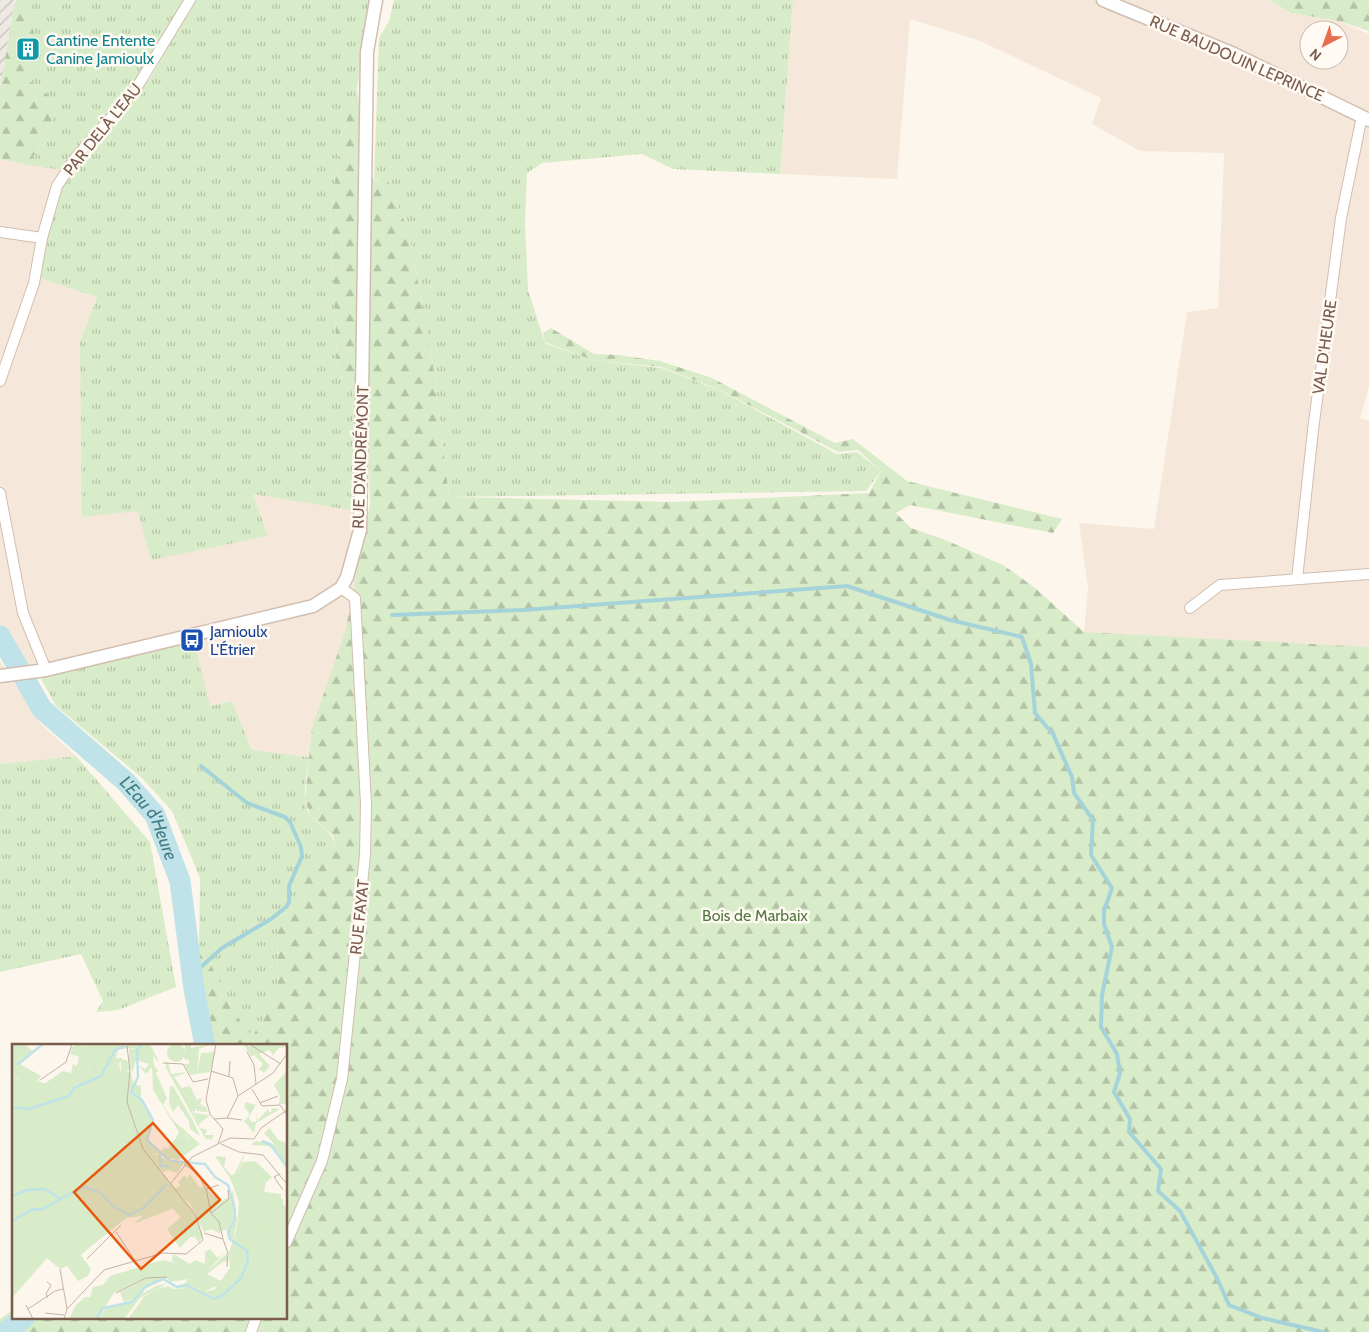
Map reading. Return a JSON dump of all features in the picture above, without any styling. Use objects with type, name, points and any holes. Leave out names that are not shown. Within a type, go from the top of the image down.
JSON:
[{"type":"street","name":"PAR DELÀ L'EAU","points":[[0,381],[34,283],[42,238],[57,186],[76,157],[134,92],[190,0]]},
{"type":"street","name":"RUE D'ANDRÉMONT","points":[[341,588],[347,578],[360,530],[368,52],[376,0]]},
{"type":"street","name":"RUE BAUDOUIN LEPRINCE","points":[[1103,0],[1234,54],[1365,118]]},
{"type":"street","name":"VAL D'HEURE","points":[[1297,579],[1312,430],[1341,218],[1365,118]]},
{"type":"street","points":[[0,232],[42,238]]},
{"type":"street","points":[[0,493],[23,613],[44,671]]},
{"type":"street","points":[[1190,608],[1220,585],[1369,574]]},
{"type":"street","points":[[0,676],[44,671],[313,606],[341,588]]},
{"type":"street","name":"RUE FAYAT","points":[[288,1238],[322,1161],[342,1079],[366,856],[366,804],[355,598],[341,588]]},
{"type":"street","points":[[251,1332],[255,1320]]},
{"type":"shaded area","points":[[0,0],[15,0],[0,89]]},
{"type":"shaded area","points":[[793,0],[1270,0],[1291,13],[1333,20],[1299,20],[1299,70],[1349,70],[1349,25],[1369,34],[1369,387],[1360,418],[1369,421],[1369,648],[1084,632],[1088,587],[1079,523],[1154,529],[1187,312],[1218,308],[1224,153],[1140,151],[1092,124],[1101,98],[978,40],[910,19],[897,179],[780,174]]},
{"type":"shaded area","points":[[0,159],[62,170],[97,296],[80,341],[139,511],[151,559],[268,536],[252,494],[369,512],[351,607],[356,760],[267,753],[252,750],[232,701],[210,706],[44,675],[30,669],[0,625]]},
{"type":"shaded area","points":[[0,661],[40,723],[76,756],[0,764]]},
{"type":"green space","points":[[16,0],[184,0],[136,84],[62,170],[29,165],[56,114],[52,98],[30,81],[30,64],[23,64],[24,36],[32,35],[14,6]]},
{"type":"green space","points":[[194,0],[370,0],[357,89],[341,137],[330,219],[338,375],[347,378],[359,388],[357,511],[253,494],[268,536],[151,560],[138,511],[82,517],[80,341],[97,297],[40,278],[57,190],[84,151],[151,77]]},
{"type":"green space","points":[[394,0],[793,0],[780,174],[673,169],[642,154],[542,163],[527,173],[525,223],[528,290],[545,343],[592,360],[661,368],[721,391],[837,454],[857,452],[881,471],[866,491],[449,497],[435,377],[409,233],[386,176],[379,182],[374,178],[379,38],[389,21]]},
{"type":"green space","points":[[1270,0],[1369,0],[1369,31],[1349,24],[1349,20],[1333,20],[1291,13]]},
{"type":"green space","points":[[14,6],[32,12],[33,35],[24,36],[23,63],[30,64],[30,81],[52,98],[56,114],[29,165],[0,159],[0,89]]},
{"type":"green space","name":"Bois de Marbaix","points":[[357,89],[360,111],[362,171],[378,182],[386,176],[409,233],[435,377],[449,497],[674,502],[869,493],[881,471],[858,450],[838,452],[722,391],[661,367],[592,360],[545,342],[543,333],[551,328],[594,354],[618,355],[660,361],[712,378],[835,443],[853,439],[907,481],[1062,519],[1053,533],[910,505],[896,513],[911,528],[943,539],[1003,565],[1034,587],[1084,632],[1369,647],[1369,1332],[0,1332],[0,1319],[12,1310],[12,1320],[288,1320],[288,1044],[209,1044],[175,928],[210,963],[233,1010],[252,1037],[278,996],[277,920],[305,899],[300,879],[335,846],[333,835],[310,815],[305,799],[312,728],[345,632],[370,504],[367,394],[347,378],[338,375],[330,219],[341,137]]},
{"type":"green space","points":[[194,642],[210,706],[232,701],[252,750],[309,757],[305,788],[307,810],[332,836],[335,847],[300,879],[305,899],[277,920],[278,996],[252,1038],[233,1010],[210,963],[199,952],[200,878],[172,811],[142,778],[56,706],[41,679],[44,675]]},
{"type":"green space","points":[[76,756],[150,842],[176,987],[118,1010],[96,1012],[103,1001],[81,954],[0,972],[0,764]]},
{"type":"waterway","points":[[392,615],[524,610],[847,586],[950,620],[1022,637],[1031,664],[1035,713],[1053,734],[1072,777],[1074,793],[1093,820],[1091,855],[1112,888],[1104,911],[1104,924],[1112,947],[1102,995],[1101,1027],[1117,1054],[1120,1073],[1114,1092],[1130,1119],[1129,1132],[1161,1169],[1158,1191],[1180,1211],[1217,1278],[1229,1305],[1262,1318],[1323,1332]]},
{"type":"waterway","name":"L'Eau d'Heure","points":[[0,636],[42,709],[126,782],[155,815],[180,881],[194,989],[205,1044]]},
{"type":"waterway","points":[[192,975],[222,948],[271,919],[286,907],[289,902],[289,886],[302,856],[301,847],[290,822],[285,817],[247,803],[201,766]]},
{"type":"waterway","name":"L'Eau d'Heure","points":[[5,1332],[21,1320]]},
{"type":"place","name":"Cantine Entente Canine Jamioulx","points":[[28,49]]},
{"type":"place","name":"Jamioulx L'Étrier","points":[[192,640]]}]
